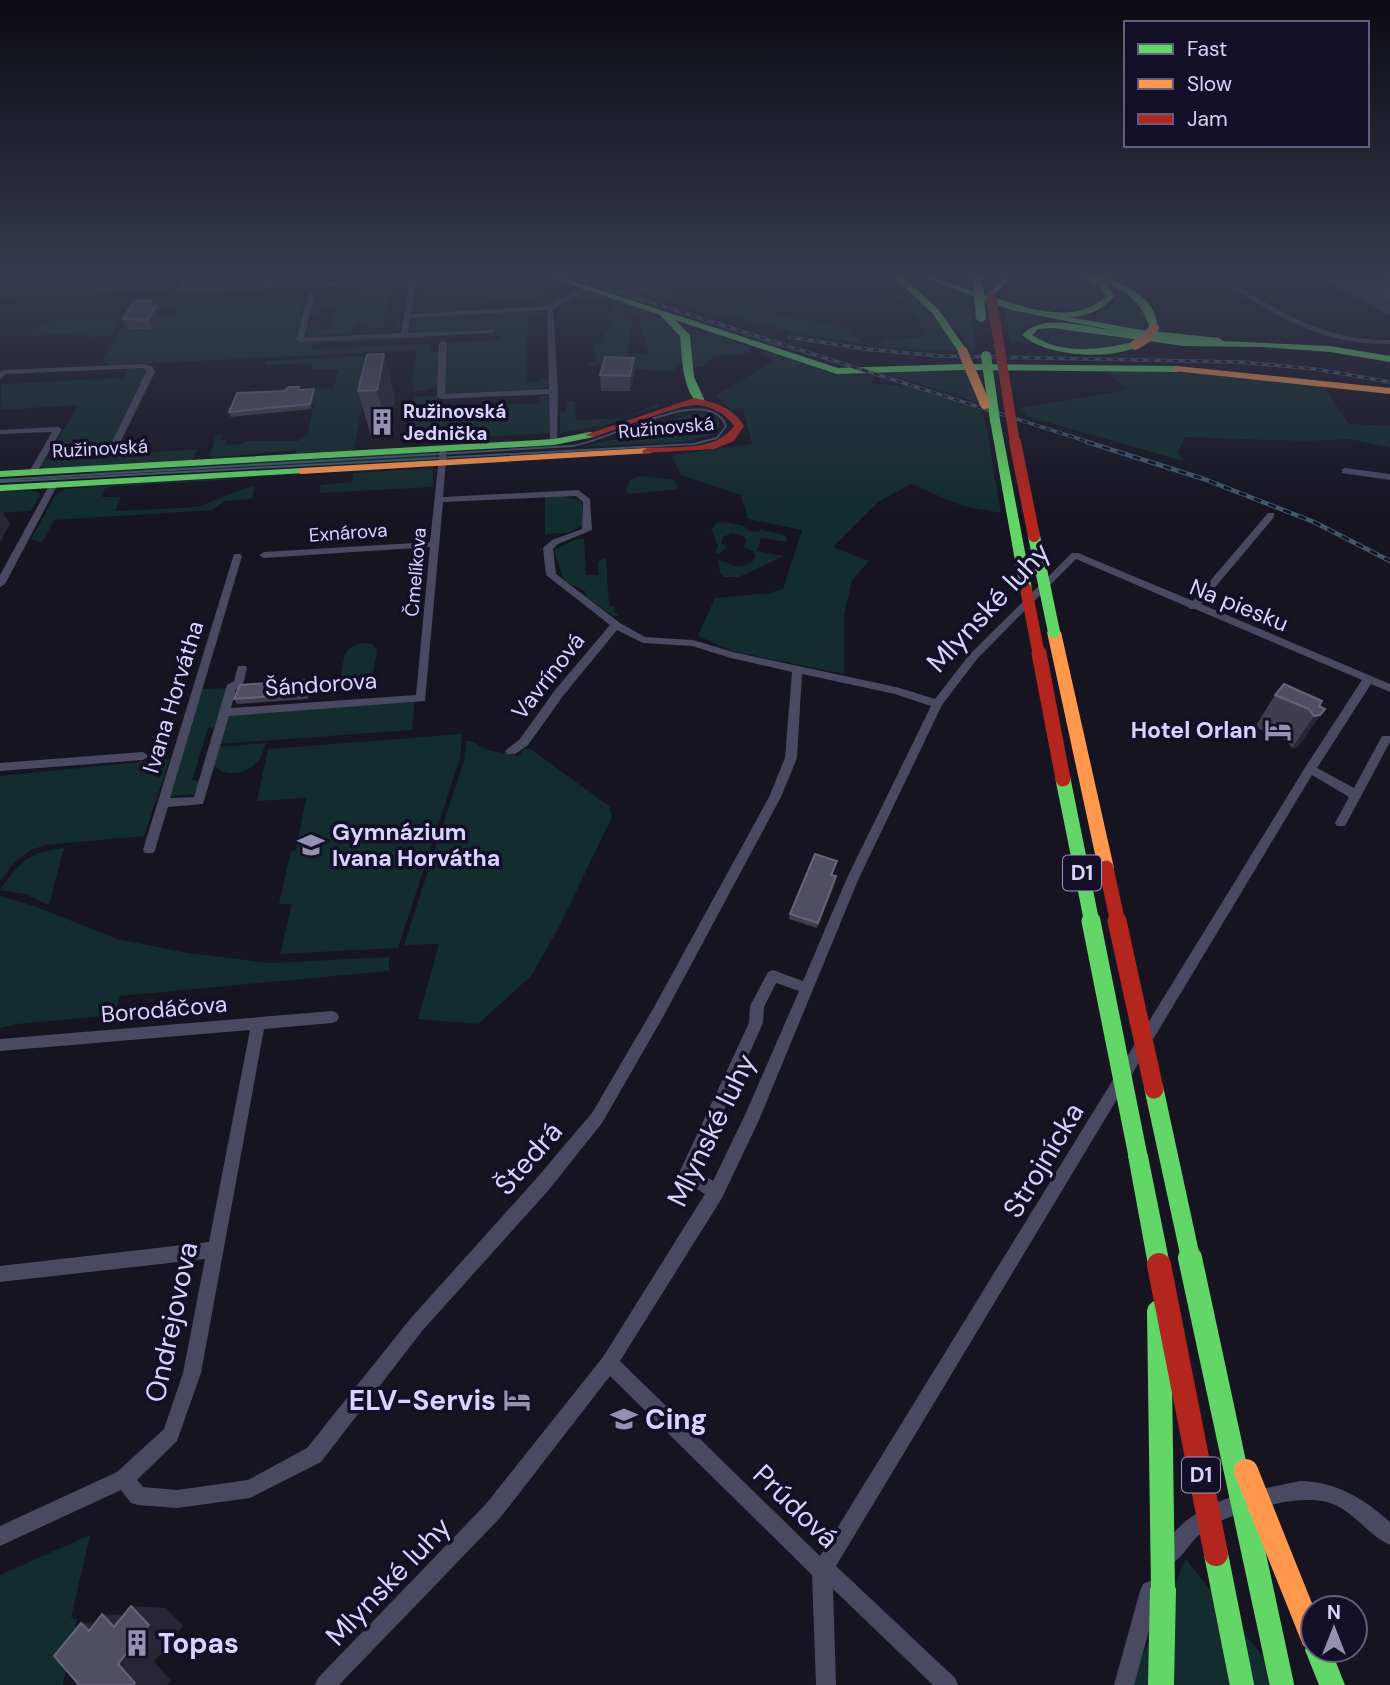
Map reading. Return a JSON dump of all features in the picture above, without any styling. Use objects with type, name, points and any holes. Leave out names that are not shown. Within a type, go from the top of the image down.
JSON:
[{"type":"main road","points":[[687,354],[690,381],[700,401]]},
{"type":"main road","points":[[783,354],[843,371],[962,367],[1190,369],[1390,391]]},
{"type":"main road","points":[[964,354],[984,402],[995,420]]},
{"type":"main road","name":"D1","points":[[987,354],[995,420],[1242,1685]]},
{"type":"main road","name":"D1","points":[[1000,354],[1011,421],[1054,632],[1282,1685]]},
{"type":"main road","points":[[1358,354],[1390,359]]},
{"type":"main road","name":"Ružinovská","points":[[0,474],[443,456],[710,447],[730,439],[738,431],[736,419],[712,404],[700,401],[688,402],[595,435],[443,456],[0,488]]},
{"type":"main road","points":[[1160,1265],[1163,1589],[1161,1685]]},
{"type":"main road","points":[[1223,1412],[1299,1603]]},
{"type":"main road","points":[[1324,1664],[1332,1685]]},
{"type":"street","points":[[443,354],[440,397],[554,391]]},
{"type":"street","points":[[552,354],[554,442]]},
{"type":"street","points":[[2,375],[143,366],[150,369],[151,372],[111,453]]},
{"type":"street","points":[[0,432],[58,429],[33,472]]},
{"type":"street","name":"Čmelíkova","points":[[421,698],[443,456]]},
{"type":"street","points":[[1345,471],[1390,477]]},
{"type":"street","points":[[0,584],[4,572],[54,484]]},
{"type":"street","points":[[439,500],[572,492],[583,495],[587,501],[587,530],[555,542],[548,548],[551,575],[616,625],[643,640],[693,643],[797,670],[884,688],[937,704]]},
{"type":"street","points":[[1193,607],[1271,515]]},
{"type":"street","name":"Exnárova","points":[[264,555],[435,544]]},
{"type":"street","name":"Na piesku","points":[[1075,555],[1390,688]]},
{"type":"street","name":"Mlynské luhy","points":[[326,1685],[493,1511],[609,1363],[716,1192],[751,1120],[853,878],[937,704],[972,657],[1075,555]]},
{"type":"street","name":"Ivana Horvátha","points":[[149,850],[237,556]]},
{"type":"street","name":"Vavrínová","points":[[511,751],[524,742],[559,693],[616,625]]},
{"type":"street","points":[[163,803],[199,801],[232,685],[238,685],[242,668]]},
{"type":"street","name":"Štedrá","points":[[124,1479],[138,1496],[177,1499],[250,1489],[314,1455],[416,1325],[597,1118],[658,1013],[775,797],[791,758],[797,670]]},
{"type":"street","name":"Strojnícka","points":[[822,1571],[1310,769],[1368,680]]},
{"type":"street","name":"Šándorova","points":[[225,712],[421,698]]},
{"type":"street","points":[[1341,823],[1386,739]]},
{"type":"street","points":[[0,767],[143,756]]},
{"type":"street","points":[[1310,769],[1356,795]]},
{"type":"street","points":[[716,1192],[693,1178],[688,1171],[756,1023],[757,1006],[773,976],[807,988]]},
{"type":"street","name":"Borodáčova","points":[[0,1045],[332,1017]]},
{"type":"street","name":"Ondrejovova","points":[[0,1536],[124,1479],[171,1435],[192,1373],[258,1024]]},
{"type":"street","points":[[0,1274],[214,1250]]},
{"type":"street","name":"Prúdová","points":[[609,1363],[822,1571],[831,1574],[948,1685]]},
{"type":"street","points":[[1124,1685],[1155,1574],[1181,1538],[1204,1518],[1229,1506],[1273,1495],[1309,1489],[1327,1490],[1368,1514],[1390,1535]]},
{"type":"street","points":[[822,1571],[826,1685]]},
{"type":"green space","points":[[106,354],[343,354],[112,365],[102,361]]},
{"type":"green space","points":[[416,354],[440,354],[439,384],[427,391],[413,391],[414,384],[411,384]]},
{"type":"green space","points":[[447,354],[527,354],[527,382],[540,382],[541,378],[548,378],[548,386],[535,391],[446,394],[443,390]]},
{"type":"green space","points":[[595,354],[627,354],[618,361],[588,366],[589,363],[596,362]]},
{"type":"green space","points":[[633,354],[682,354],[682,363],[676,363],[676,371],[615,369],[629,361]]},
{"type":"green space","points":[[693,354],[741,354],[719,355],[705,367],[693,367]]},
{"type":"green space","points":[[760,354],[779,354],[839,373],[876,376],[870,383],[912,387],[980,410],[986,424],[1001,513],[962,506],[911,484],[878,502],[833,547],[869,561],[852,580],[844,616],[844,674],[732,651],[698,636],[715,598],[769,593],[783,589],[802,530],[748,519],[741,495],[681,475],[671,455],[752,444],[743,408],[731,410],[716,396],[774,360]]},
{"type":"green space","points":[[372,356],[354,449],[350,452],[295,455],[296,450],[213,458],[207,455],[210,455],[216,435],[222,435],[220,440],[226,440],[225,445],[243,444],[245,441],[299,441],[301,437],[307,436],[316,395],[298,390],[333,388],[339,370],[311,370],[313,363],[265,365],[266,361]]},
{"type":"green space","points":[[129,367],[148,369],[109,450],[50,453],[78,405],[0,410],[2,384],[123,378]]},
{"type":"green space","points":[[966,370],[980,403],[886,373]]},
{"type":"green space","points":[[1190,371],[1323,385],[1349,424],[1390,426],[1390,448],[1350,439],[1305,441],[1185,437],[1178,452],[1183,461],[1026,416],[1022,408],[1127,390],[1108,372]]},
{"type":"green space","points":[[438,395],[436,402],[428,403],[428,409],[540,403],[540,396],[548,396],[549,433],[407,441],[414,397]]},
{"type":"green space","points":[[566,401],[575,401],[576,420],[624,418],[658,403],[660,406],[605,425],[560,433],[560,413],[566,411]]},
{"type":"green space","points":[[696,412],[715,417],[720,424],[715,434],[682,442],[580,447],[621,438]]},
{"type":"green space","points":[[198,449],[192,460],[47,470],[40,466],[45,459]]},
{"type":"green space","points":[[432,452],[437,454],[437,457],[430,460],[83,478],[94,472]]},
{"type":"green space","points":[[433,468],[433,487],[319,493],[321,485],[352,482],[353,473]]},
{"type":"green space","points":[[641,476],[674,480],[678,489],[628,494],[626,491],[630,480]]},
{"type":"green space","points":[[188,479],[236,479],[106,487],[101,497],[121,497],[115,511],[198,507],[255,486],[252,499],[224,501],[213,510],[54,520],[42,543],[31,539],[55,496],[65,489]]},
{"type":"green space","points":[[0,490],[36,491],[40,495],[31,511],[0,513]]},
{"type":"green space","points":[[563,495],[582,502],[582,526],[568,533],[545,534],[545,496]]},
{"type":"green space","points":[[717,523],[744,526],[749,531],[761,532],[758,529],[785,535],[787,542],[761,538],[757,551],[784,556],[739,577],[724,577],[720,573],[718,559],[744,566],[753,561],[755,556],[753,551],[743,546],[747,542],[745,537],[732,533],[723,537],[721,543],[727,547],[719,554],[715,553],[718,546],[711,529]]},
{"type":"green space","points":[[577,539],[584,539],[586,575],[599,575],[598,562],[606,558],[609,607],[614,606],[614,613],[620,614],[615,617],[588,598],[585,591],[567,582],[562,576],[554,550]]},
{"type":"green space","points":[[363,643],[372,644],[377,650],[373,675],[364,681],[345,682],[341,677],[346,654],[352,647]]},
{"type":"green space","points":[[227,688],[215,727],[208,728],[192,780],[200,781],[196,795],[169,796],[202,689]]},
{"type":"green space","points":[[415,700],[412,730],[218,744],[230,714]]},
{"type":"green space","points":[[462,734],[460,758],[398,948],[280,954],[292,904],[279,904],[291,851],[296,850],[306,798],[257,801],[268,749]]},
{"type":"green space","points":[[466,741],[487,750],[519,756],[523,750],[529,748],[609,806],[612,817],[558,929],[531,976],[478,1024],[418,1019],[439,944],[404,945],[464,760]]},
{"type":"green space","points":[[266,743],[259,760],[249,769],[230,773],[214,765],[218,747]]},
{"type":"green space","points":[[170,759],[144,836],[45,845],[29,851],[15,862],[0,881],[0,776]]},
{"type":"green space","points":[[64,848],[49,905],[25,894],[0,890],[26,860],[42,852]]},
{"type":"green space","points":[[0,896],[34,906],[117,939],[188,953],[271,963],[389,957],[389,971],[120,996],[114,1015],[0,1028]]},
{"type":"green space","points":[[90,1535],[71,1618],[77,1619],[63,1685],[0,1685],[0,1575]]},
{"type":"green space","points":[[1186,1559],[1285,1685],[1129,1685]]},
{"type":"building","points":[[384,354],[377,390],[358,391],[367,355]]},
{"type":"building","points":[[605,357],[634,358],[630,376],[600,375]]},
{"type":"building","points":[[289,387],[299,387],[298,390],[314,389],[310,404],[229,412],[237,393],[284,391]]},
{"type":"building","points":[[309,680],[306,694],[234,699],[240,685]]},
{"type":"building","points":[[1284,684],[1322,701],[1319,706],[1325,709],[1320,715],[1314,716],[1309,709],[1275,695]]},
{"type":"building","points":[[815,854],[837,861],[831,875],[836,876],[818,923],[790,914]]},
{"type":"building","points":[[131,1606],[149,1625],[118,1664],[135,1683],[79,1685],[54,1656],[81,1623],[89,1631],[102,1614],[114,1627]]},
{"type":"tram line","points":[[0,480],[571,446],[654,418],[699,409],[716,414],[726,426],[717,438],[694,444],[0,482]]},
{"type":"railway","points":[[812,354],[1092,443]]},
{"type":"railway","points":[[914,354],[1241,362],[1315,369],[1390,382]]},
{"type":"railway","points":[[1087,442],[1204,479],[1314,522],[1390,561]]},
{"type":"traffic: fast","points":[[687,354],[689,377],[700,401]]},
{"type":"traffic: fast","points":[[785,354],[837,371],[962,367],[1177,369]]},
{"type":"traffic: fast","points":[[1358,354],[1390,359]]},
{"type":"traffic: fast","points":[[986,356],[995,420]]},
{"type":"traffic: fast","points":[[995,420],[1026,589]]},
{"type":"traffic: fast","points":[[0,474],[554,442],[590,435]]},
{"type":"traffic: fast","points":[[0,488],[301,471]]},
{"type":"traffic: fast","points":[[1034,536],[1054,632]]},
{"type":"traffic: fast","points":[[1063,779],[1138,1156]]},
{"type":"traffic: fast","points":[[1154,1089],[1282,1685]]},
{"type":"traffic: fast","points":[[1138,1156],[1159,1265]]},
{"type":"traffic: fast","points":[[1159,1312],[1163,1589]]},
{"type":"traffic: fast","points":[[1216,1554],[1242,1685]]},
{"type":"traffic: fast","points":[[1161,1685],[1163,1589]]},
{"type":"traffic: fast","points":[[1324,1664],[1332,1685]]},
{"type":"traffic: slow","points":[[964,354],[985,404]]},
{"type":"traffic: slow","points":[[1177,369],[1390,391]]},
{"type":"traffic: slow","points":[[301,471],[647,451]]},
{"type":"traffic: slow","points":[[1054,632],[1106,868]]},
{"type":"traffic: slow","points":[[1246,1471],[1299,1603]]},
{"type":"traffic: jam","points":[[1000,354],[1034,536]]},
{"type":"traffic: jam","points":[[590,435],[694,401],[726,412],[739,426],[730,439],[710,447],[647,451]]},
{"type":"traffic: jam","points":[[1026,589],[1063,779]]},
{"type":"traffic: jam","points":[[1106,868],[1154,1089]]},
{"type":"traffic: jam","points":[[1159,1265],[1216,1554]]},
{"type":"place","name":"Ružinovská Jednička","points":[[382,422]]},
{"type":"place","name":"Hotel Orlan","points":[[1278,730]]},
{"type":"place","name":"Gymnázium Ivana Horvátha","points":[[311,845]]},
{"type":"place","name":"ELV-Servis","points":[[517,1400]]},
{"type":"place","name":"Cing","points":[[624,1419]]},
{"type":"place","name":"Topas","points":[[137,1643]]}]
